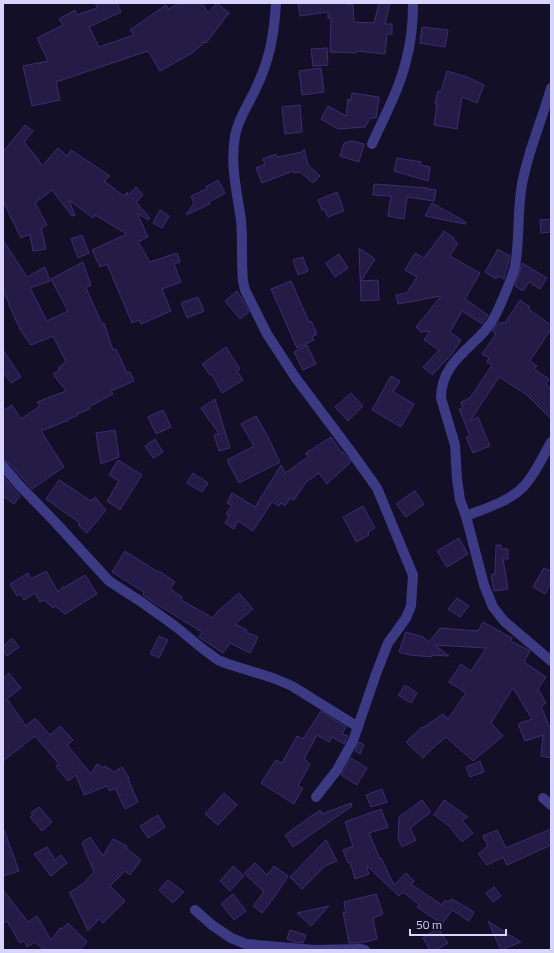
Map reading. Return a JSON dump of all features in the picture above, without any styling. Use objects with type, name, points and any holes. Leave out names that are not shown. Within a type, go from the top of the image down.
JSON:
[{"type":"street","points":[[276,3],[269,58],[256,88],[243,111],[236,135],[233,163],[241,221],[243,281],[245,290],[271,340],[295,377],[377,488],[413,575],[412,606],[406,618],[388,643],[353,741],[337,770],[316,798]]},
{"type":"street","points":[[372,144],[406,61],[412,28],[413,3]]},
{"type":"street","points":[[551,88],[526,165],[522,185],[515,267],[495,316],[470,346],[451,365],[441,391],[443,406],[455,445],[456,478],[460,500],[466,516],[484,585],[493,607],[504,622],[551,661]]},
{"type":"street","points":[[466,516],[510,497],[525,485],[551,442]]},
{"type":"street","points":[[3,466],[109,581],[175,626],[202,649],[218,660],[273,678],[292,686],[358,727]]},
{"type":"street","points":[[195,910],[212,925],[232,938],[246,944],[314,950],[365,950]]},
{"type":"building","points":[[95,3],[117,3],[121,12],[89,27],[99,47],[134,35],[130,30],[166,5],[169,9],[179,3],[202,3],[208,13],[217,3],[229,13],[206,43],[205,42],[192,53],[160,71],[148,51],[56,82],[60,100],[32,106],[23,66],[48,61],[37,38],[63,25],[59,19],[75,10],[77,15],[97,8]]},
{"type":"building","points":[[298,3],[353,4],[354,22],[374,23],[379,3],[390,3],[385,24],[392,24],[392,34],[387,34],[385,54],[356,51],[356,53],[330,52],[331,18],[328,18],[328,12],[300,16]]},
{"type":"building","points":[[422,27],[448,30],[445,47],[420,43]]},
{"type":"building","points":[[327,48],[328,65],[313,66],[311,49]]},
{"type":"building","points":[[321,68],[324,92],[302,95],[299,71]]},
{"type":"building","points":[[447,71],[467,77],[484,85],[477,103],[462,97],[457,129],[434,125],[437,104],[435,104],[438,91],[441,92]]},
{"type":"building","points":[[352,93],[379,97],[376,118],[370,118],[365,127],[338,129],[321,119],[328,106],[346,116],[348,99],[351,100]]},
{"type":"building","points":[[300,105],[302,132],[285,134],[282,107]]},
{"type":"building","points":[[25,125],[33,131],[24,142],[42,166],[58,148],[67,156],[71,150],[110,176],[104,181],[124,196],[127,192],[128,195],[136,187],[143,195],[136,202],[150,218],[148,220],[137,213],[148,237],[138,242],[150,262],[177,253],[180,262],[174,264],[181,282],[162,289],[171,311],[141,324],[139,320],[132,323],[107,264],[100,267],[92,250],[127,234],[95,215],[93,218],[69,200],[75,215],[72,216],[52,190],[35,203],[47,225],[41,228],[46,249],[33,251],[30,234],[21,238],[3,201],[3,152]]},
{"type":"building","points":[[352,141],[364,144],[359,162],[340,156],[344,143]]},
{"type":"building","points":[[304,149],[308,165],[320,176],[313,183],[300,172],[294,173],[293,171],[262,183],[256,168],[265,164],[263,159],[276,154],[277,157],[302,152]]},
{"type":"building","points":[[397,158],[421,162],[420,165],[430,167],[428,181],[394,171]]},
{"type":"building","points":[[218,180],[225,193],[209,202],[210,204],[186,215],[194,203],[191,196],[207,189],[206,187]]},
{"type":"building","points":[[374,184],[428,188],[427,189],[436,190],[434,201],[407,197],[404,219],[388,216],[391,196],[373,195]]},
{"type":"building","points":[[337,192],[344,211],[328,217],[324,209],[322,210],[318,200]]},
{"type":"building","points":[[432,203],[466,222],[465,224],[425,216]]},
{"type":"building","points":[[160,210],[169,216],[162,228],[153,223]]},
{"type":"building","points":[[551,219],[551,232],[541,233],[540,220]]},
{"type":"building","points":[[444,231],[458,243],[450,256],[480,273],[465,299],[488,315],[482,324],[462,311],[450,332],[461,340],[452,354],[432,375],[423,367],[439,350],[424,340],[430,331],[421,332],[416,327],[441,296],[398,304],[396,295],[407,293],[417,277],[405,270],[415,253],[424,258]]},
{"type":"building","points":[[82,235],[89,253],[78,258],[71,239]]},
{"type":"building","points":[[3,240],[27,277],[45,267],[50,281],[30,288],[47,321],[68,311],[51,279],[83,262],[91,285],[86,288],[102,324],[104,323],[113,350],[116,349],[127,373],[130,372],[134,381],[111,391],[113,394],[89,407],[90,409],[77,414],[77,416],[41,431],[64,467],[32,489],[8,462],[3,460],[3,411],[12,405],[21,419],[40,406],[37,402],[66,391],[53,374],[66,362],[53,336],[31,345],[21,331],[3,291]]},
{"type":"building","points":[[359,248],[375,259],[361,281],[378,280],[379,300],[361,301]]},
{"type":"building","points":[[498,249],[510,256],[504,279],[498,276],[496,279],[485,272]]},
{"type":"building","points":[[339,254],[348,268],[335,277],[326,263]]},
{"type":"building","points":[[303,257],[308,271],[298,275],[293,260]]},
{"type":"building","points":[[522,263],[547,278],[540,289],[529,282],[523,291],[515,286]]},
{"type":"building","points":[[291,281],[309,322],[311,321],[317,334],[312,337],[314,340],[297,348],[271,289]]},
{"type":"building","points":[[237,291],[249,312],[240,319],[225,301]]},
{"type":"building","points":[[198,297],[204,311],[187,318],[181,303]]},
{"type":"building","points":[[520,300],[530,307],[528,309],[551,325],[551,329],[530,361],[537,366],[534,369],[549,379],[546,384],[551,389],[551,419],[527,395],[499,377],[470,421],[478,417],[490,446],[473,453],[466,437],[470,436],[459,409],[463,408],[461,402],[470,398],[492,365],[487,362],[489,358],[482,354],[496,334],[492,331],[499,322],[502,324],[503,322],[505,323]]},
{"type":"building","points":[[307,345],[316,364],[303,370],[294,352]]},
{"type":"building","points":[[226,347],[240,369],[237,371],[243,380],[222,393],[212,375],[210,375],[202,364]]},
{"type":"building","points":[[3,350],[21,377],[11,383],[3,371]]},
{"type":"building","points":[[391,376],[400,381],[393,392],[414,404],[401,427],[372,410]]},
{"type":"building","points":[[351,393],[363,406],[348,421],[335,407]]},
{"type":"building","points":[[215,399],[230,448],[219,451],[214,435],[219,434],[201,408]]},
{"type":"building","points":[[163,410],[171,427],[156,434],[148,417]]},
{"type":"building","points":[[256,416],[280,462],[239,483],[227,460],[254,446],[241,424]]},
{"type":"building","points":[[115,430],[119,457],[101,464],[96,433]]},
{"type":"building","points":[[331,437],[342,453],[343,452],[351,462],[327,484],[319,473],[306,482],[294,500],[290,498],[285,506],[281,503],[279,506],[272,502],[253,531],[238,521],[234,529],[225,523],[229,516],[226,514],[232,506],[227,503],[232,493],[255,507],[281,465],[285,473],[308,457],[306,453]]},
{"type":"building","points":[[155,439],[163,452],[153,458],[145,446]]},
{"type":"building","points":[[118,460],[142,475],[120,510],[107,501],[119,481],[109,475]]},
{"type":"building","points":[[193,473],[208,483],[202,492],[187,483]]},
{"type":"building","points":[[3,476],[20,496],[14,504],[3,496]]},
{"type":"building","points":[[59,480],[91,501],[95,497],[106,510],[87,533],[78,525],[80,523],[46,499]]},
{"type":"building","points":[[415,491],[424,504],[406,517],[396,504]]},
{"type":"building","points":[[363,506],[375,528],[368,532],[369,535],[356,542],[343,517]]},
{"type":"building","points":[[459,538],[468,554],[447,567],[437,551]]},
{"type":"building","points":[[496,545],[501,545],[501,549],[508,549],[508,559],[503,559],[508,589],[494,591],[491,575],[495,574]]},
{"type":"building","points":[[125,551],[175,582],[170,589],[182,597],[181,600],[213,618],[217,612],[239,593],[253,609],[235,624],[247,630],[246,632],[258,637],[250,653],[230,643],[223,653],[199,637],[202,632],[153,602],[143,595],[144,592],[112,572]]},
{"type":"building","points":[[544,568],[551,571],[551,583],[545,594],[533,587]]},
{"type":"building","points":[[46,571],[58,592],[64,586],[65,587],[85,575],[97,594],[65,614],[55,606],[53,608],[44,600],[40,602],[35,593],[24,600],[21,594],[17,596],[10,584],[28,573],[31,579]]},
{"type":"building","points":[[457,598],[469,606],[460,617],[448,609]]},
{"type":"building","points":[[483,622],[512,638],[511,641],[530,651],[524,662],[546,677],[538,689],[546,703],[541,706],[549,726],[551,726],[551,758],[541,756],[543,735],[525,741],[518,724],[532,719],[513,688],[491,723],[503,736],[473,761],[446,737],[423,758],[406,742],[422,727],[423,728],[443,714],[448,719],[466,693],[449,682],[461,664],[471,671],[486,648],[435,645],[449,656],[432,655],[432,657],[410,655],[399,652],[406,632],[423,637],[429,642],[440,628],[478,631]]},
{"type":"building","points":[[159,636],[168,640],[159,658],[150,654]]},
{"type":"building","points":[[12,638],[19,647],[7,656],[3,650],[3,646]]},
{"type":"building","points":[[9,673],[21,688],[7,699],[26,726],[35,718],[50,735],[60,726],[73,740],[67,745],[91,774],[97,764],[104,768],[105,766],[114,772],[122,767],[129,778],[128,779],[138,802],[125,809],[115,788],[110,791],[107,786],[84,795],[76,775],[68,781],[56,766],[59,764],[35,736],[3,761],[3,678]]},
{"type":"building","points":[[405,685],[417,693],[411,703],[398,695]]},
{"type":"building","points":[[321,711],[346,727],[342,734],[348,736],[344,744],[332,737],[329,742],[317,735],[304,759],[310,764],[298,786],[303,788],[294,804],[261,783],[276,760],[282,763],[297,736],[303,739]]},
{"type":"building","points":[[359,742],[364,745],[360,754],[355,751]]},
{"type":"building","points":[[351,758],[367,768],[357,785],[341,775]]},
{"type":"building","points":[[480,761],[484,772],[470,777],[466,767]]},
{"type":"building","points":[[382,789],[387,802],[371,807],[366,795]]},
{"type":"building","points":[[224,793],[237,805],[218,825],[205,814]]},
{"type":"building","points":[[422,800],[431,812],[410,828],[416,840],[402,847],[398,838],[399,817]]},
{"type":"building","points":[[444,800],[468,817],[462,820],[473,833],[462,842],[449,826],[434,815]]},
{"type":"building","points":[[351,803],[352,806],[293,847],[285,835],[320,810],[322,814]]},
{"type":"building","points":[[39,807],[52,822],[42,831],[30,817],[33,815],[31,813]]},
{"type":"building","points":[[381,809],[388,827],[369,833],[380,859],[381,858],[394,885],[406,873],[414,881],[411,884],[442,905],[445,900],[448,902],[452,899],[474,912],[469,921],[452,910],[442,924],[417,907],[419,904],[403,892],[399,896],[366,865],[369,874],[355,879],[350,862],[348,863],[343,850],[353,846],[345,822]]},
{"type":"building","points":[[158,815],[165,827],[148,838],[140,826]]},
{"type":"building","points":[[551,829],[551,845],[507,865],[503,857],[487,865],[478,854],[488,846],[483,836],[497,830],[506,848]]},
{"type":"building","points":[[3,830],[19,871],[3,876]]},
{"type":"building","points":[[90,837],[103,856],[113,839],[127,846],[126,848],[141,860],[130,875],[125,871],[110,886],[125,901],[103,923],[99,919],[88,931],[69,893],[84,883],[94,872],[82,843]]},
{"type":"building","points":[[326,840],[337,861],[325,866],[302,889],[290,877]]},
{"type":"building","points":[[47,847],[55,860],[61,855],[67,863],[51,876],[34,854]]},
{"type":"building","points":[[255,863],[267,875],[274,866],[288,876],[262,913],[253,906],[263,891],[244,873]]},
{"type":"building","points":[[233,866],[244,876],[230,891],[220,881]]},
{"type":"building","points":[[168,880],[184,892],[173,903],[159,890]]},
{"type":"building","points":[[494,887],[501,896],[493,902],[486,893]]},
{"type":"building","points":[[3,890],[28,922],[37,916],[51,940],[60,928],[62,929],[68,923],[87,942],[80,950],[42,950],[43,949],[35,942],[27,947],[24,941],[20,943],[7,921],[3,924]]},
{"type":"building","points":[[233,894],[246,911],[234,920],[221,904]]},
{"type":"building","points":[[376,894],[383,914],[373,918],[377,939],[360,943],[349,943],[343,912],[346,913],[344,902]]},
{"type":"building","points":[[329,906],[311,926],[297,913]]},
{"type":"building","points":[[488,921],[508,934],[521,942],[501,950]]},
{"type":"building","points":[[438,928],[448,943],[436,950],[430,950],[423,938]]},
{"type":"building","points":[[290,930],[306,935],[303,943],[287,939]]}]
